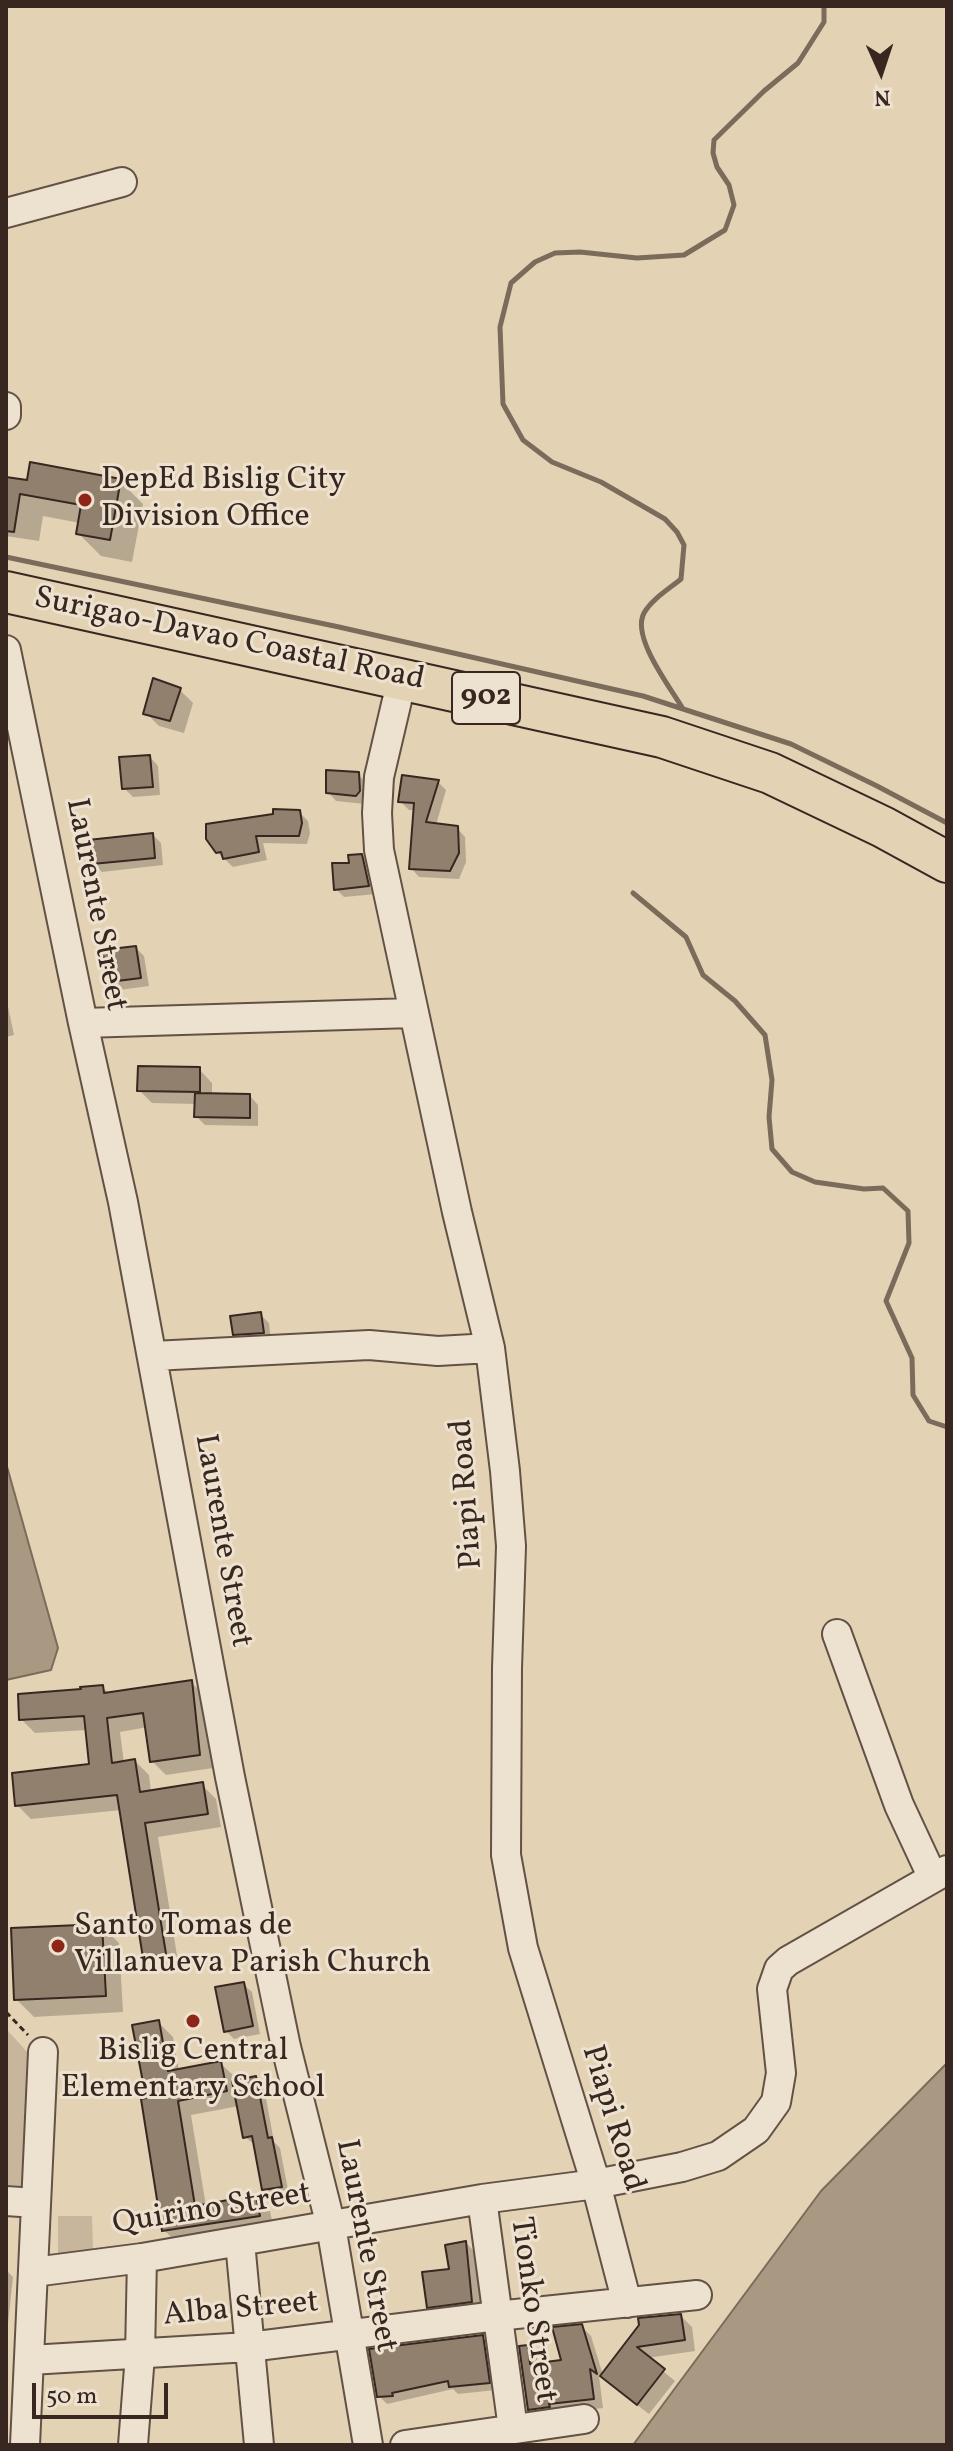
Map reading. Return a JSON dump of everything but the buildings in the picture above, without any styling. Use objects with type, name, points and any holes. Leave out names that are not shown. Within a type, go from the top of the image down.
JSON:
[{"type":"highway","name":"Surigao-Davao Coastal Road","points":[[6,592],[662,737],[770,773],[883,827],[947,862]]},
{"type":"street","points":[[6,213],[122,182]]},
{"type":"street","points":[[6,407],[6,415]]},
{"type":"street","name":"Laurente Street","points":[[6,650],[123,1202],[227,1761],[279,2017],[331,2226],[368,2445]]},
{"type":"street","name":"Piapi Road","points":[[402,679],[379,777],[379,850],[490,1348],[511,1546],[506,1855],[523,1948],[596,2184],[627,2303]]},
{"type":"street","points":[[83,1023],[413,1013]]},
{"type":"street","points":[[153,1356],[369,1345],[438,1351],[490,1348]]},
{"type":"street","points":[[837,1634],[899,1805],[940,1874]]},
{"type":"street","name":"Quirino Street","points":[[34,2272],[142,2258],[482,2199],[596,2184],[682,2167],[718,2156],[756,2130],[776,2102],[781,2073],[772,1989],[779,1969],[940,1874]]},
{"type":"street","points":[[25,2445],[43,2052]]},
{"type":"street","name":"Tionko Street","points":[[482,2199],[513,2429]]},
{"type":"street","points":[[6,2201],[36,2203]]},
{"type":"street","points":[[240,2242],[259,2445]]},
{"type":"street","points":[[133,2445],[140,2355],[142,2258]]},
{"type":"street","name":"Alba Street","points":[[30,2360],[249,2347],[697,2295]]},
{"type":"street","points":[[405,2445],[584,2419]]},
{"type":"path","points":[[6,2012],[43,2052]]},
{"type":"shaded area","points":[[6,1463],[58,1648],[51,1670],[6,1680]]},
{"type":"shaded area","points":[[6,2029],[30,2055],[22,2186],[6,2185]]},
{"type":"shaded area","points":[[947,2063],[947,2445],[633,2445],[821,2191]]},
{"type":"shaded area","points":[[58,2216],[92,2216],[93,2250],[58,2254]]},
{"type":"waterway","points":[[683,709],[647,648],[641,623],[651,603],[681,579],[684,545],[665,519],[601,482],[552,462],[523,440],[503,404],[500,327],[511,283],[535,262],[555,253],[580,252],[637,258],[684,255],[725,230],[734,205],[729,185],[717,167],[713,153],[714,140],[798,63],[824,22],[824,6]]},
{"type":"waterway","points":[[6,557],[339,627],[643,696],[791,744],[947,823]]},
{"type":"waterway","points":[[633,893],[686,937],[703,975],[735,1001],[765,1035],[772,1080],[769,1117],[772,1149],[792,1172],[815,1182],[864,1189],[883,1188],[908,1211],[909,1243],[886,1301],[912,1358],[913,1395],[929,1421],[947,1427]]},
{"type":"place","name":"DepEd Bislig City Division Office","points":[[85,500]]},
{"type":"place","name":"Santo Tomas de Villanueva Parish Church","points":[[58,1946]]},
{"type":"place","name":"Bislig Central Elementary School","points":[[193,2021]]}]
